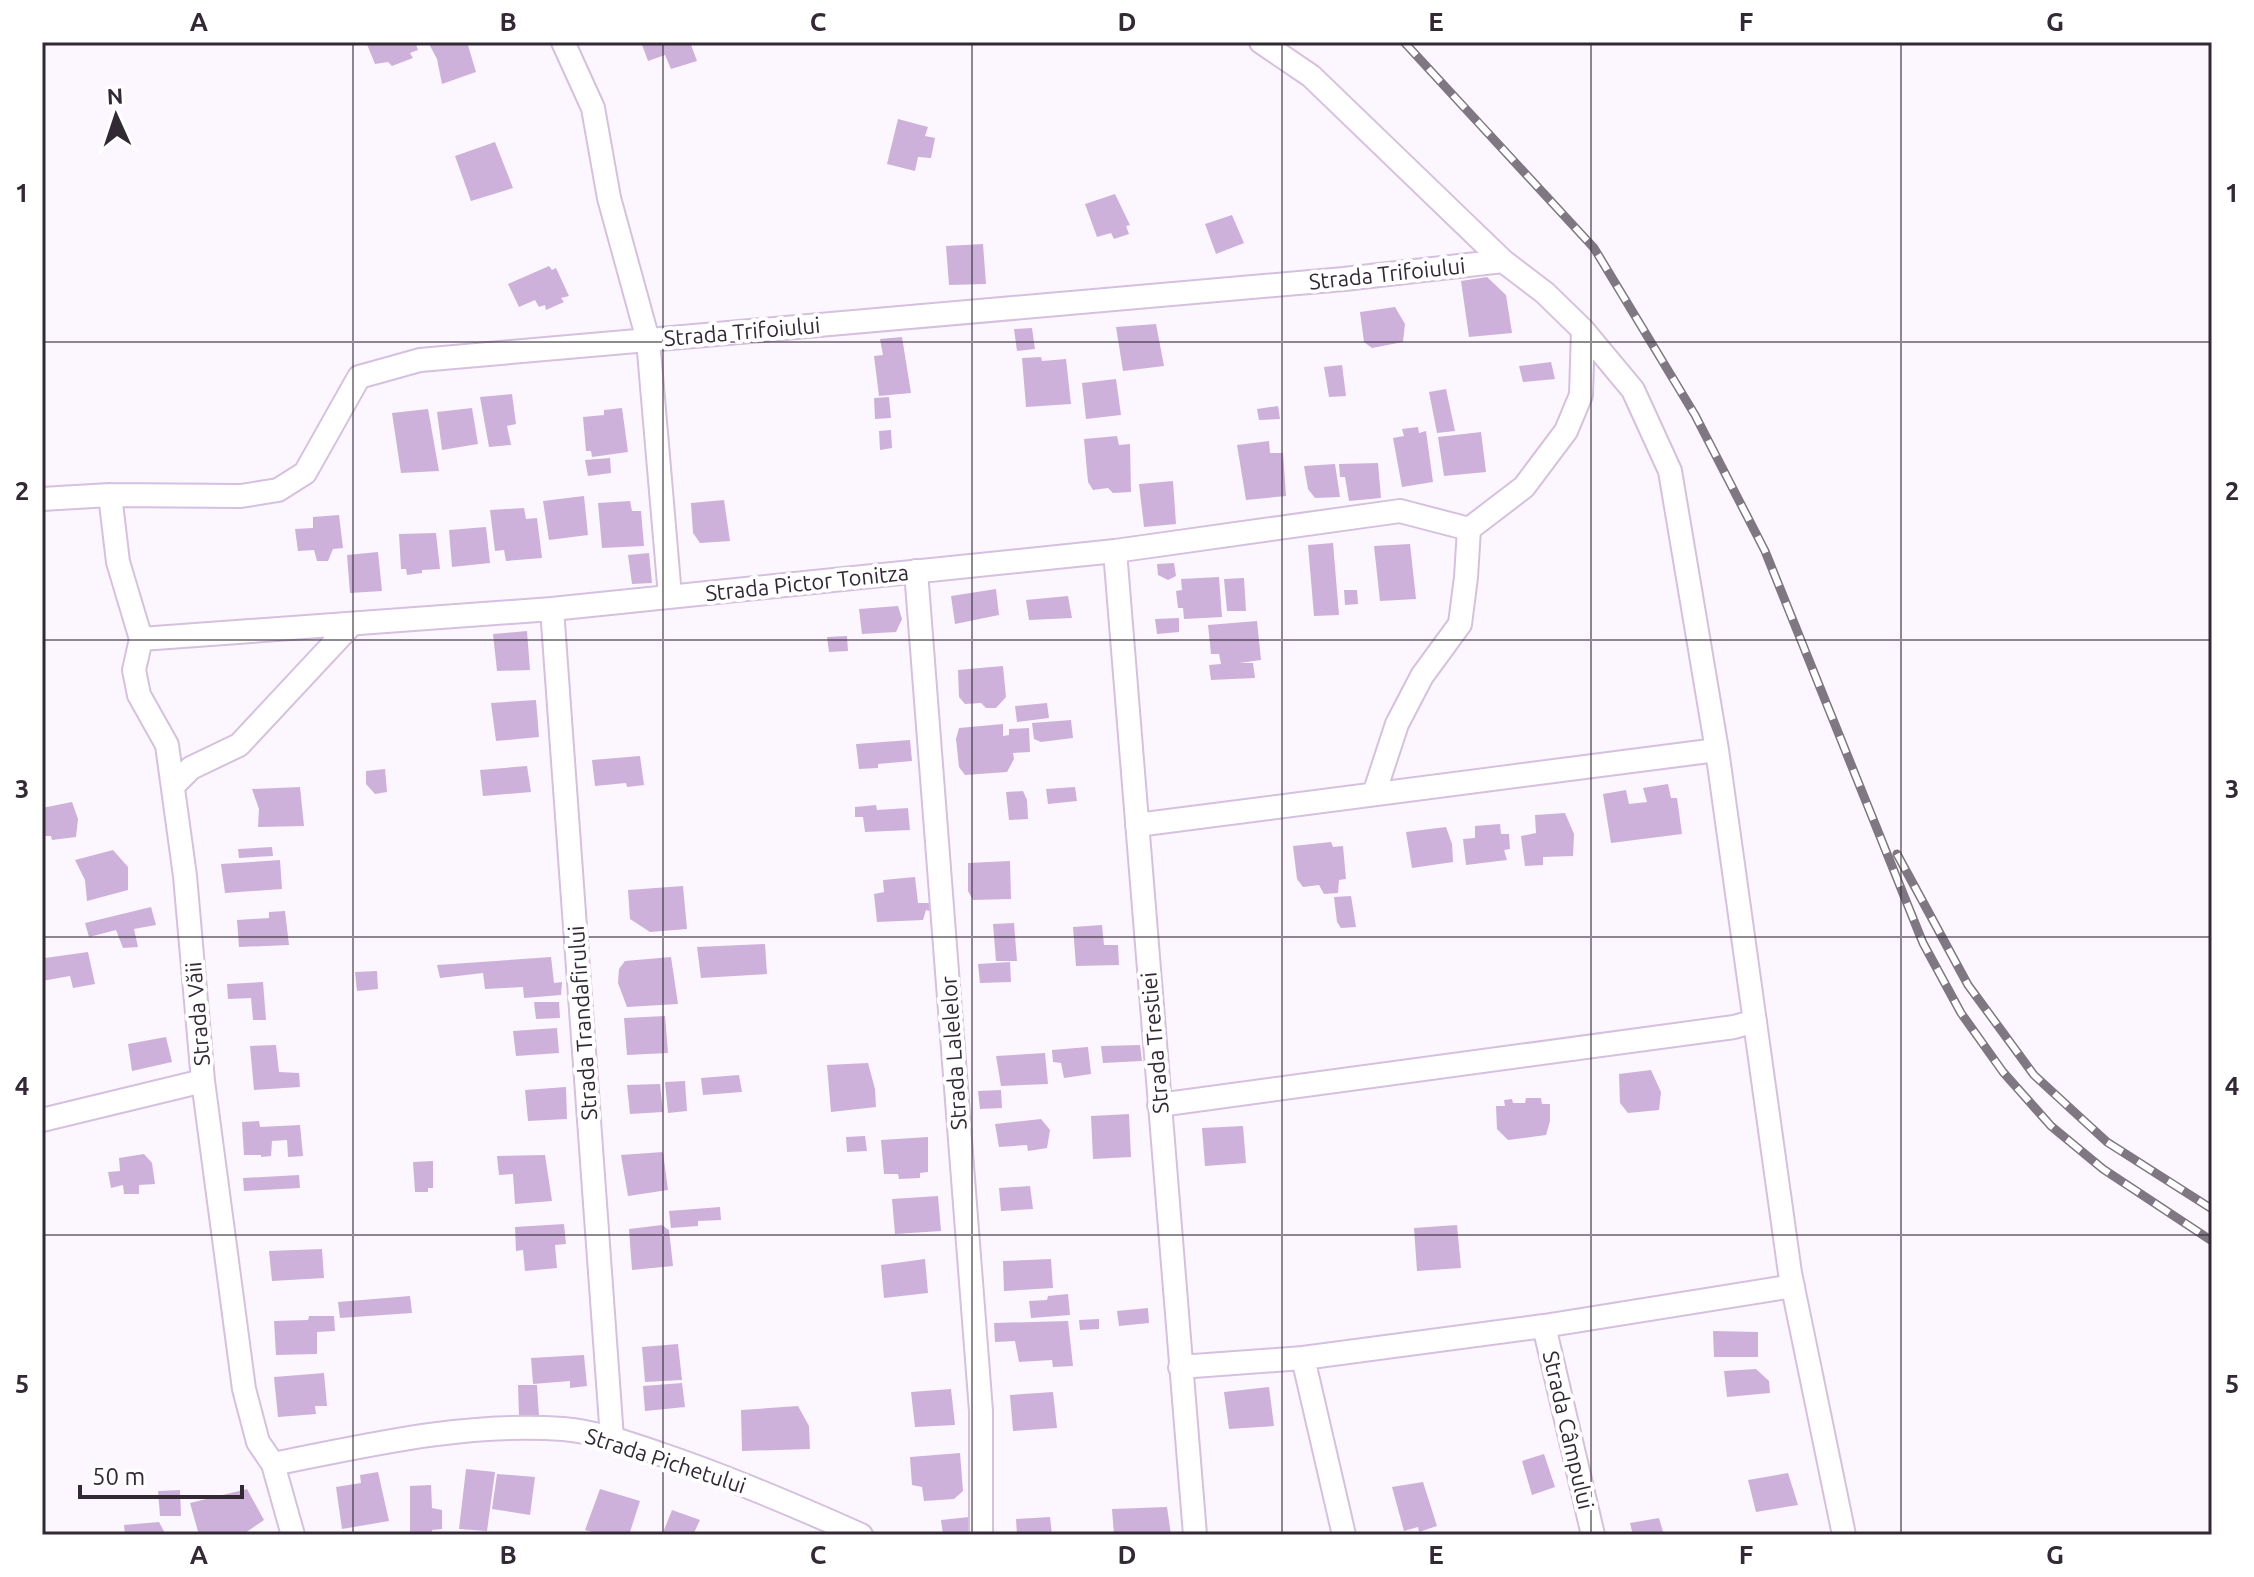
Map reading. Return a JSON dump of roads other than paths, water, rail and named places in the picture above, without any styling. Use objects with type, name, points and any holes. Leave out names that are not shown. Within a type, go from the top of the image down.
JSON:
[{"type":"street","points":[[563,42],[593,108],[609,198],[648,340],[670,596]]},
{"type":"street","points":[[1261,42],[1311,76],[1503,261],[1545,293],[1583,330],[1633,390],[1670,471],[1717,750],[1793,1286],[1844,1535]]},
{"type":"street","name":"Strada Trifoiului","points":[[42,499],[110,495],[241,496],[278,490],[305,473],[359,377],[420,360],[1344,279],[1503,261]]},
{"type":"street","points":[[1374,794],[1397,724],[1422,676],[1460,624],[1469,529],[1524,487],[1566,431],[1581,395],[1583,330]]},
{"type":"street","name":"Strada Văii","points":[[110,495],[118,562],[141,639],[134,670],[139,695],[155,718],[167,745],[185,876],[203,1081],[244,1389],[258,1442],[273,1464],[293,1535]]},
{"type":"street","name":"Strada Pictor Tonitza","points":[[141,639],[552,609],[1115,551],[1400,511],[1469,529]]},
{"type":"street","name":"Strada Trestiei","points":[[1115,551],[1195,1535]]},
{"type":"street","name":"Strada Lalelelor","points":[[916,571],[981,1411],[981,1535]]},
{"type":"street","name":"Strada Trandafirului","points":[[552,609],[612,1438]]},
{"type":"street","points":[[173,786],[191,768],[239,745],[351,625]]},
{"type":"street","points":[[1137,825],[1717,750]]},
{"type":"street","points":[[1159,1105],[1719,1029],[1755,1021]]},
{"type":"street","points":[[42,1120],[203,1081]]},
{"type":"street","points":[[1180,1367],[1303,1358],[1544,1326],[1793,1286]]},
{"type":"street","name":"Strada Câmpului","points":[[1544,1326],[1593,1535]]},
{"type":"street","points":[[1303,1358],[1344,1535]]},
{"type":"street","name":"Strada Pichetului","points":[[273,1464],[399,1439],[485,1428],[565,1429],[612,1438],[720,1474],[861,1535]]},
{"type":"railway","points":[[1404,42],[1594,248],[1695,415],[1765,551],[1923,943],[1961,1013],[2003,1072],[2051,1126],[2103,1169],[2212,1241]]},
{"type":"railway","points":[[1897,854],[1968,985],[2034,1075],[2107,1142],[2212,1209]]}]
